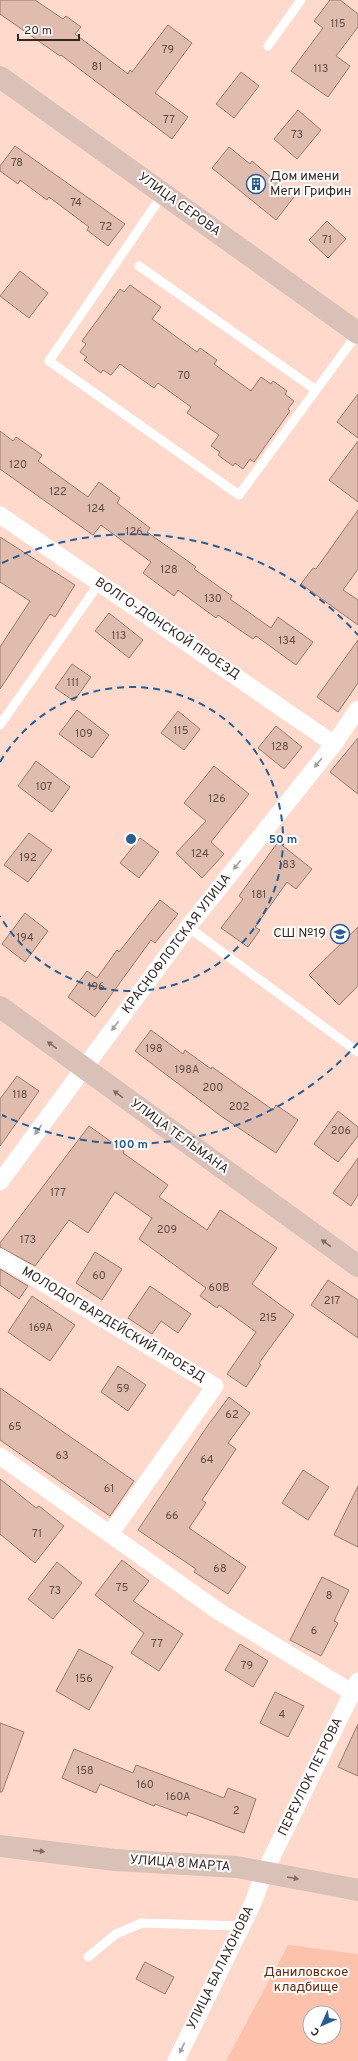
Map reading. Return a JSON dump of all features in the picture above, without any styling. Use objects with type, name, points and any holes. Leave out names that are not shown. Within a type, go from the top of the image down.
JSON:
[{"type":"street","name":"УЛИЦА СЕРОВА","points":[[0,77],[358,333]]},
{"type":"street","name":"ВОЛГО-ДОНСКОЙ ПРОЕЗД","points":[[0,515],[100,582],[334,744]]},
{"type":"street","name":"КРАСНОФЛОТСКАЯ УЛИЦА","points":[[0,1182],[188,927],[334,744],[358,710]]},
{"type":"street","name":"УЛИЦА ТЕЛЬМАНА","points":[[0,1008],[358,1266]]},
{"type":"street","name":"МОЛОДОГВАРДЕЙСКИЙ ПРОЕЗД","points":[[0,1257],[215,1386],[110,1534]]},
{"type":"street","points":[[0,1456],[218,1611],[355,1687]]},
{"type":"street","name":"ПЕРЕУЛОК ПЕТРОВА","points":[[264,1873],[355,1687]]},
{"type":"street","name":"УЛИЦА 8 МАРТА","points":[[0,1846],[115,1860],[237,1868],[358,1890]]},
{"type":"street","name":"УЛИЦА БАЛАХОНОВА","points":[[176,2061],[242,1926],[264,1873]]},
{"type":"lane","points":[[268,46],[301,0]]},
{"type":"lane","points":[[163,194],[49,361],[239,495],[358,333]]},
{"type":"lane","points":[[139,266],[316,390]]},
{"type":"lane","points":[[0,725],[100,582]]},
{"type":"lane","points":[[188,927],[358,1052]]},
{"type":"lane","points":[[88,1957],[116,1934],[142,1923],[242,1926]]},
{"type":"green space","name":"Даниловское кладбище","points":[[288,1945],[358,1954],[358,2061],[226,2061]]},
{"type":"building","points":[[0,0],[35,0],[63,19],[66,16],[81,27],[75,34],[128,74],[130,70],[132,72],[168,25],[192,43],[155,93],[188,117],[172,139],[61,55],[60,56],[0,14]]},
{"type":"building","points":[[330,0],[340,0],[358,14],[358,27],[336,56],[350,66],[328,97],[291,71],[323,28],[314,21]]},
{"type":"building","points":[[241,72],[259,86],[234,118],[216,104]]},
{"type":"building","points":[[298,110],[321,130],[297,159],[274,139]]},
{"type":"building","points":[[15,146],[125,224],[108,246],[87,230],[89,227],[49,197],[47,200],[20,180],[18,184],[0,171],[0,166]]},
{"type":"building","points":[[229,147],[250,164],[252,161],[294,197],[276,220],[212,168]]},
{"type":"building","points":[[327,221],[346,239],[328,258],[309,240]]},
{"type":"building","points":[[20,271],[48,293],[29,318],[0,296]]},
{"type":"building","points":[[130,285],[161,307],[152,319],[197,352],[200,348],[217,360],[214,364],[251,391],[261,377],[271,384],[273,381],[287,391],[285,394],[294,401],[288,409],[290,411],[254,462],[250,459],[243,469],[235,463],[233,466],[218,455],[220,452],[211,446],[219,435],[187,413],[191,407],[158,383],[154,388],[120,364],[111,375],[103,370],[101,373],[84,360],[87,357],[80,352],[86,344],[82,341],[120,289],[124,292]]},
{"type":"building","points":[[358,394],[358,438],[337,422]]},
{"type":"building","points":[[0,431],[13,441],[16,437],[42,455],[38,461],[88,497],[99,482],[120,498],[117,503],[150,528],[147,532],[196,567],[194,569],[232,596],[230,599],[271,628],[278,617],[313,642],[296,665],[256,636],[253,639],[218,615],[216,618],[178,590],[174,596],[143,573],[151,562],[101,525],[93,535],[0,469]]},
{"type":"building","points":[[358,441],[358,502],[329,480]]},
{"type":"building","points":[[358,510],[358,569],[343,590],[358,600],[358,625],[301,584],[313,568],[316,569]]},
{"type":"building","points":[[0,537],[75,585],[55,617],[50,614],[0,689],[0,647],[30,601],[0,582]]},
{"type":"building","points":[[109,613],[143,640],[129,658],[95,631]]},
{"type":"building","points":[[358,640],[358,683],[338,712],[317,697]]},
{"type":"building","points":[[72,664],[91,677],[74,701],[55,688]]},
{"type":"building","points":[[77,710],[109,735],[92,758],[59,734]]},
{"type":"building","points":[[178,711],[200,729],[184,750],[161,733]]},
{"type":"building","points":[[276,726],[302,747],[284,769],[258,748]]},
{"type":"building","points":[[358,738],[358,794],[330,772]]},
{"type":"building","points":[[36,761],[70,787],[52,812],[18,786]]},
{"type":"building","points":[[214,766],[249,794],[211,842],[224,854],[202,878],[176,853],[206,821],[184,803]]},
{"type":"building","points":[[29,833],[52,850],[28,882],[4,865]]},
{"type":"building","points":[[140,838],[159,852],[139,878],[120,863]]},
{"type":"building","points":[[278,842],[312,869],[296,889],[287,882],[255,927],[260,930],[248,947],[221,928],[243,899],[239,896]]},
{"type":"building","points":[[160,900],[178,914],[155,943],[151,940],[95,1017],[68,997],[87,971],[97,978],[117,950],[119,952]]},
{"type":"building","points":[[25,913],[48,931],[25,962],[2,944]]},
{"type":"building","points":[[358,927],[358,986],[339,1005],[309,975]]},
{"type":"building","points":[[151,1030],[183,1054],[185,1050],[273,1110],[276,1105],[298,1120],[276,1153],[221,1116],[135,1051]]},
{"type":"building","points":[[17,1076],[39,1091],[0,1146],[0,1099]]},
{"type":"building","points":[[338,1111],[358,1127],[358,1136],[338,1162],[314,1144]]},
{"type":"building","points":[[89,1126],[124,1151],[123,1153],[168,1185],[159,1197],[207,1230],[220,1210],[277,1248],[252,1284],[294,1315],[259,1363],[261,1365],[246,1387],[227,1374],[256,1332],[219,1305],[217,1308],[200,1296],[206,1288],[139,1239],[152,1218],[115,1192],[88,1233],[69,1220],[35,1266],[0,1247],[0,1243]]},
{"type":"building","points":[[358,1158],[358,1195],[351,1206],[333,1193]]},
{"type":"building","points":[[95,1252],[122,1269],[102,1300],[76,1283]]},
{"type":"building","points":[[0,1269],[28,1286],[19,1299],[0,1285]]},
{"type":"building","points":[[328,1280],[358,1300],[358,1338],[311,1305]]},
{"type":"building","points":[[150,1286],[191,1314],[178,1333],[161,1321],[152,1334],[128,1318]]},
{"type":"building","points":[[32,1296],[75,1325],[50,1361],[8,1332]]},
{"type":"building","points":[[118,1366],[146,1385],[128,1411],[101,1392]]},
{"type":"building","points":[[0,1388],[134,1481],[110,1516],[0,1440]]},
{"type":"building","points":[[229,1397],[250,1413],[228,1443],[236,1449],[202,1500],[206,1503],[189,1528],[246,1567],[228,1594],[194,1572],[196,1569],[138,1530],[206,1428]]},
{"type":"building","points":[[303,1470],[329,1487],[308,1520],[282,1503]]},
{"type":"building","points":[[0,1479],[36,1508],[39,1506],[64,1526],[35,1563],[0,1534]]},
{"type":"building","points":[[358,1486],[358,1547],[334,1535]]},
{"type":"building","points":[[122,1560],[149,1581],[133,1601],[183,1634],[159,1671],[131,1653],[144,1633],[95,1595]]},
{"type":"building","points":[[57,1562],[82,1583],[53,1619],[28,1599]]},
{"type":"building","points":[[322,1577],[349,1590],[334,1621],[338,1623],[321,1656],[290,1640]]},
{"type":"building","points":[[240,1644],[268,1661],[253,1687],[225,1670]]},
{"type":"building","points":[[79,1649],[113,1667],[89,1710],[56,1691]]},
{"type":"building","points":[[275,1692],[304,1706],[288,1737],[260,1723]]},
{"type":"building","points":[[0,1723],[24,1732],[2,1792],[0,1792]]},
{"type":"building","points":[[358,1724],[358,1776],[338,1767]]},
{"type":"building","points":[[74,1749],[133,1773],[136,1765],[224,1798],[228,1788],[256,1799],[244,1833],[188,1812],[187,1816],[155,1804],[154,1806],[100,1784],[96,1793],[62,1778]]},
{"type":"building","points":[[145,1962],[174,1977],[165,1994],[136,1979]]},
{"type":"place","name":"Дом имени Меги Грифин","points":[[256,184]]},
{"type":"place","name":"СШ №19","points":[[340,934]]}]
